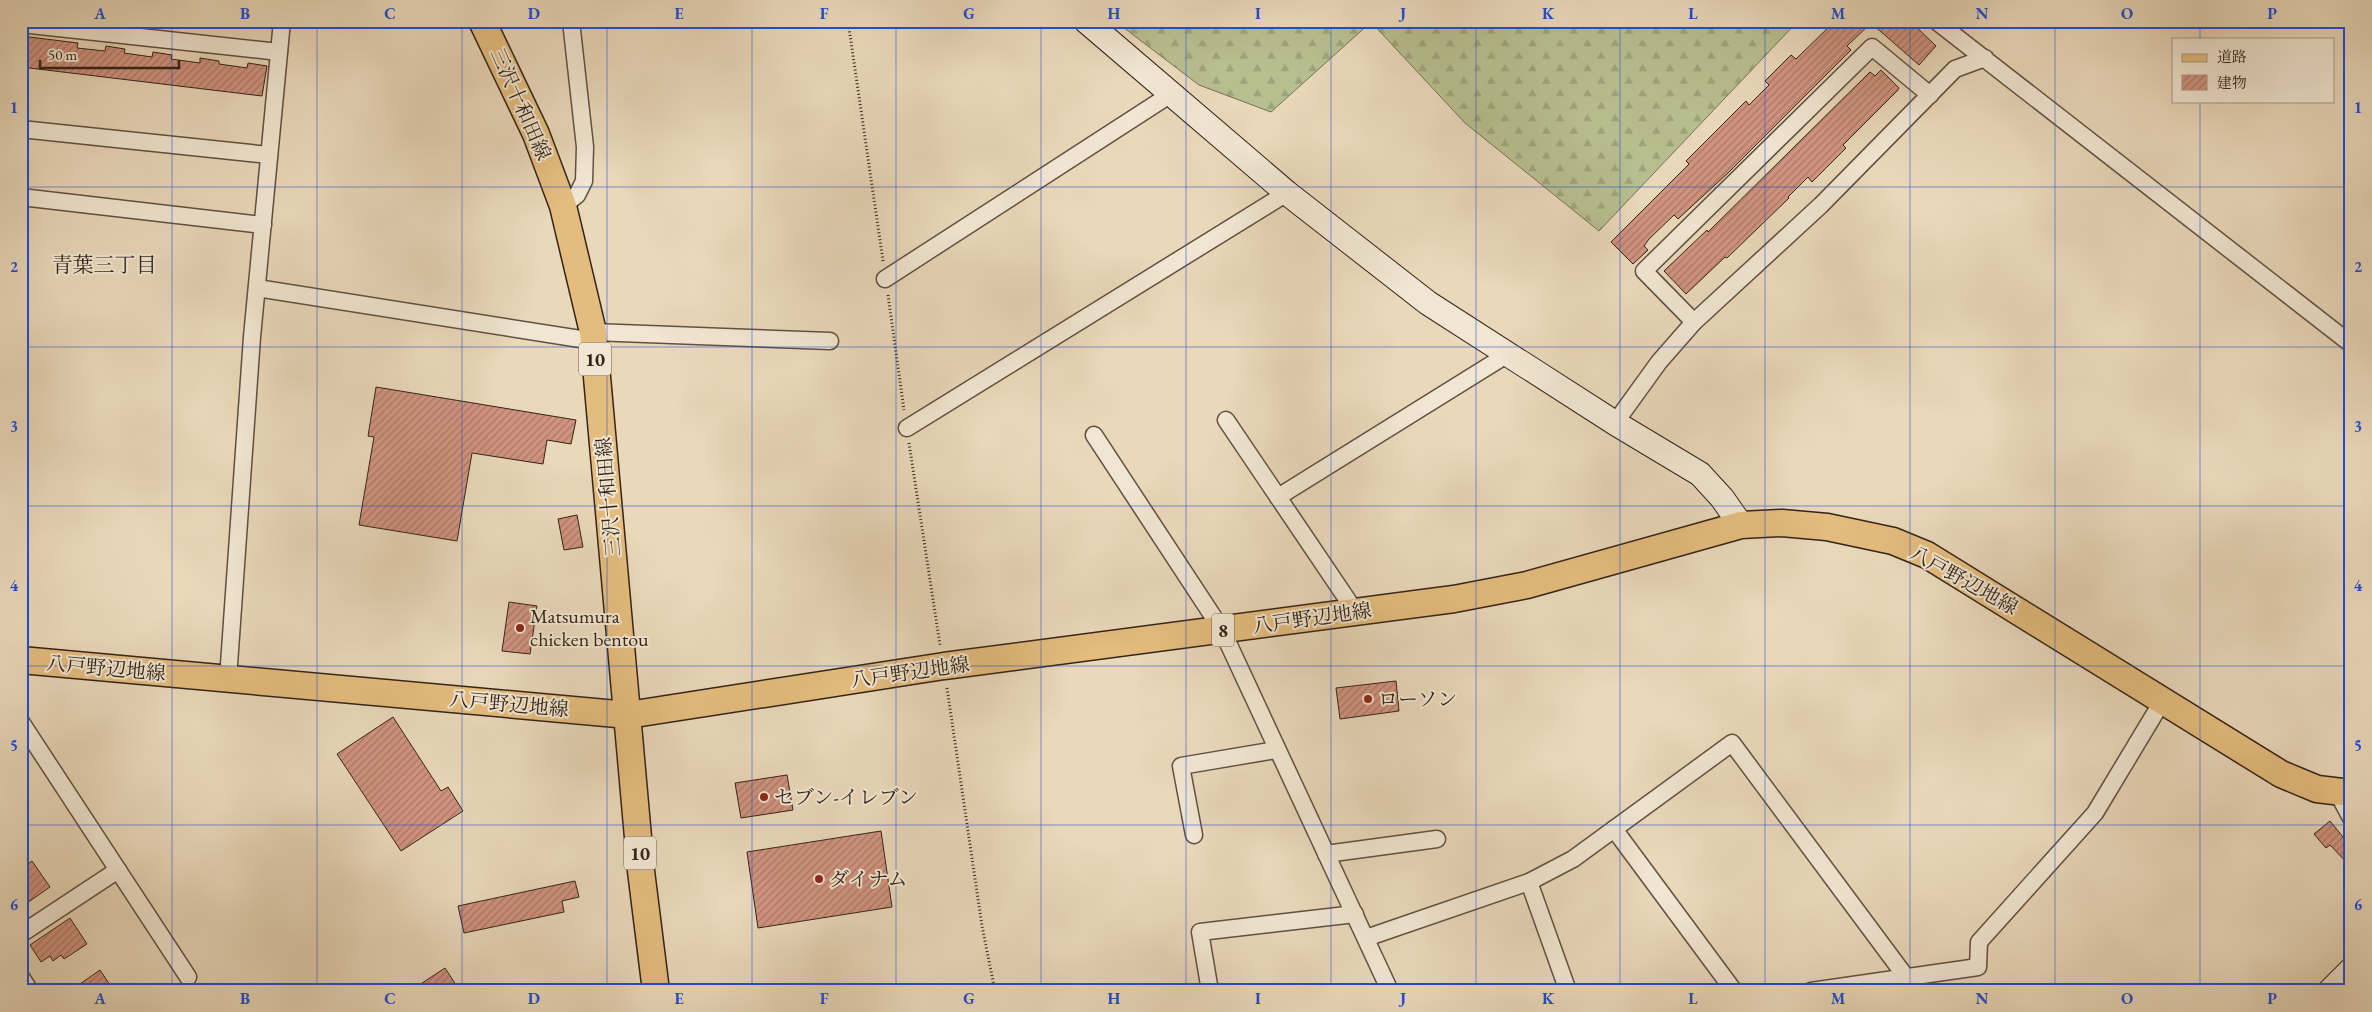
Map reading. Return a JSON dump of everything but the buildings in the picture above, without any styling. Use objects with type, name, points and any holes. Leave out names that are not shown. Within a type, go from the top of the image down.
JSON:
[{"type":"main road","name":"三沢十和田線","points":[[482,21],[536,134],[563,206],[593,336],[641,871],[656,991]]},
{"type":"main road","name":"八戸野辺地線","points":[[21,660],[628,715],[944,666],[1454,599],[1527,586],[1741,526],[1782,523],[1828,527],[1893,541],[1927,555],[2281,774],[2317,789],[2344,793]]},
{"type":"street","points":[[228,679],[257,288],[282,21]]},
{"type":"street","points":[[563,206],[577,195],[584,181],[585,146],[571,21]]},
{"type":"street","points":[[1086,21],[1287,193],[1428,303],[1615,424],[1700,474],[1722,498],[1741,526]]},
{"type":"street","points":[[1936,21],[2351,344]]},
{"type":"street","points":[[21,24],[279,52]]},
{"type":"street","points":[[1694,322],[1644,271],[1872,47],[1930,95]]},
{"type":"street","points":[[1615,424],[1659,362],[1694,322],[1821,205],[1955,69],[1984,58]]},
{"type":"street","points":[[885,279],[1171,94]]},
{"type":"street","points":[[21,129],[269,155]]},
{"type":"street","points":[[907,428],[1287,193]]},
{"type":"street","points":[[21,197],[263,225]]},
{"type":"street","points":[[257,288],[593,336],[830,341]]},
{"type":"street","points":[[1278,497],[1508,354]]},
{"type":"street","points":[[1226,420],[1355,611]]},
{"type":"street","points":[[1094,435],[1222,630],[1276,750],[1390,991]]},
{"type":"street","points":[[1811,991],[1978,967],[1980,942],[2095,813],[2163,700]]},
{"type":"street","points":[[21,722],[188,977]]},
{"type":"street","points":[[1366,938],[1529,882],[1573,859],[1732,743],[1906,978]]},
{"type":"street","points":[[1194,835],[1181,766],[1276,750]]},
{"type":"street","points":[[2344,793],[2351,818]]},
{"type":"street","points":[[1614,829],[1734,991]]},
{"type":"street","points":[[1326,854],[1438,839]]},
{"type":"street","points":[[21,934],[118,870]]},
{"type":"street","points":[[1529,882],[1568,991]]},
{"type":"street","points":[[1210,991],[1200,932],[1355,914]]},
{"type":"street","points":[[2330,991],[2351,970]]},
{"type":"street","points":[[21,977],[30,991]]},
{"type":"path","points":[[848,21],[982,926],[995,991]]},
{"type":"green space","points":[[1115,21],[1798,21],[1599,231],[1465,123],[1371,22],[1271,112],[1199,85]]},
{"type":"place","name":"Matsumura chicken bentou","points":[[520,628]]},
{"type":"place","name":"ローソン","points":[[1368,699]]},
{"type":"place","name":"セブン-イレブン","points":[[764,797]]},
{"type":"place","name":"ダイナム","points":[[819,879]]},
{"type":"district","name":"青葉三丁目","points":[[104,265]]}]
